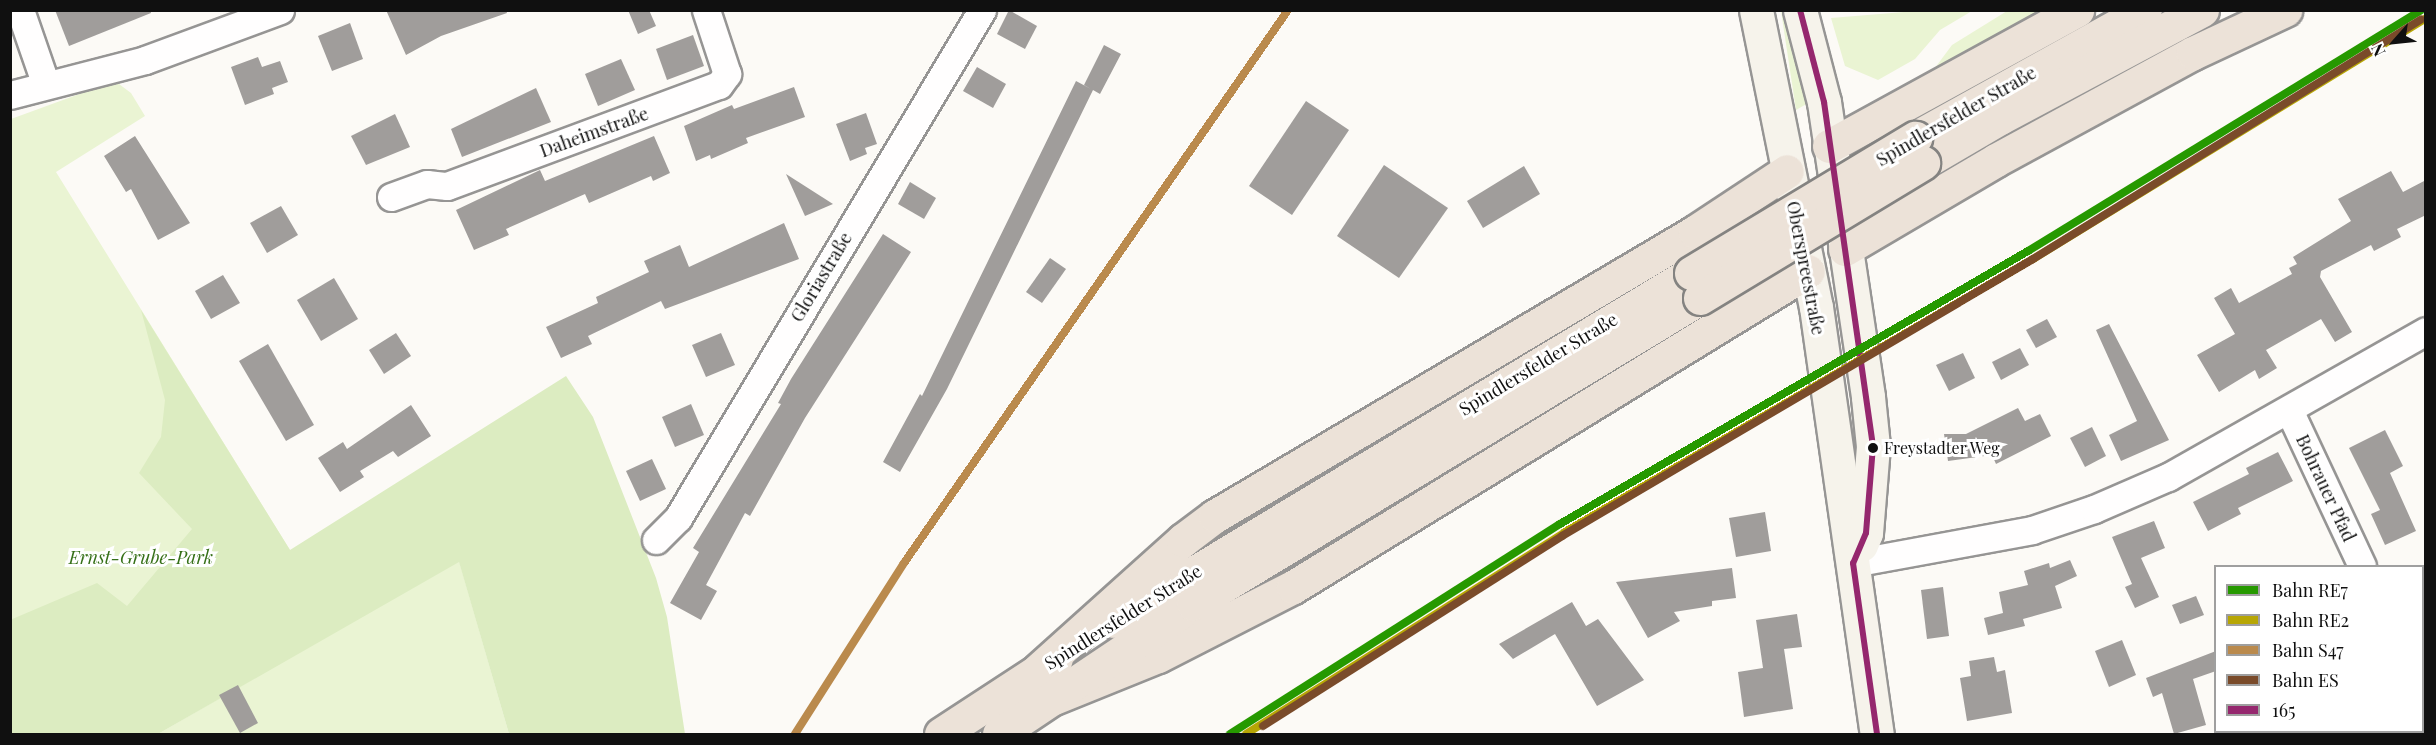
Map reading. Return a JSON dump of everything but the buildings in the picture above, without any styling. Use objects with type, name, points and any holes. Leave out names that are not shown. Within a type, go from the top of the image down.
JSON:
[{"type":"highway","points":[[1829,146],[2077,10]]},
{"type":"highway","name":"Spindlersfelder Straße","points":[[999,735],[1193,604],[1695,285],[2145,10]]},
{"type":"highway","name":"Spindlersfelder Straße","points":[[1919,150],[2000,118],[2202,10]]},
{"type":"highway","points":[[1845,249],[1996,160],[2193,53],[2284,10]]},
{"type":"highway","points":[[1038,670],[1183,540],[1215,516],[1686,238],[1787,171]]},
{"type":"highway","points":[[1054,698],[1168,651],[1293,587],[1808,272]]},
{"type":"highway","name":"Spindlersfelder Straße","points":[[941,735],[1038,670],[1236,546],[1695,285]]},
{"type":"main road","name":"Oberspreestraße","points":[[1756,10],[1808,272],[1877,735]]},
{"type":"main road","points":[[1800,10],[1824,102],[1873,446],[1866,533],[1853,563]]},
{"type":"main road","points":[[1787,171],[1829,146]]},
{"type":"main road","points":[[1808,272],[1845,249]]},
{"type":"street","points":[[20,10],[46,85]]},
{"type":"street","points":[[10,95],[145,60],[280,10]]},
{"type":"street","name":"Daheimstraße","points":[[391,197],[427,184],[447,186],[719,86],[727,74],[706,10]]},
{"type":"street","name":"Gloriastraße","points":[[656,540],[678,518],[982,10]]},
{"type":"street","points":[[1853,563],[2032,530],[2094,509],[2168,477],[2426,331]]},
{"type":"street","name":"Bohrauer Pfad","points":[[2289,410],[2361,565]]},
{"type":"green space","points":[[1781,11],[1789,11],[1810,102],[1796,110]]},
{"type":"green space","points":[[1916,11],[1972,11],[1940,30],[1915,59],[1878,80],[1845,66],[1831,18]]},
{"type":"green space","points":[[2007,11],[2047,11],[1926,80],[1952,45]]},
{"type":"green space","name":"Ernst-Grube-Park","points":[[119,84],[131,93],[145,116],[56,172],[290,550],[11,734],[11,119],[104,85]]},
{"type":"green space","points":[[141,310],[290,550],[566,376],[593,417],[656,578],[667,617],[685,734],[509,734],[459,562],[158,734],[11,734],[10,620],[97,583],[127,606],[192,529],[139,473],[161,437],[165,400]]},
{"type":"green space","points":[[459,561],[509,734],[158,734],[403,592]]},
{"type":"rail line","name":"S47","points":[[795,734],[904,563],[1288,10]]},
{"type":"rail line","name":"RE7","points":[[1230,734],[1560,524],[2028,251],[2421,10]]},
{"type":"rail line","name":"RE2","points":[[1246,734],[1565,532],[2033,259],[2426,18]]},
{"type":"rail line","name":"ES","points":[[1263,726],[1562,536],[2033,259],[2421,19]]},
{"type":"transit line","name":"165","points":[[1800,10],[1824,102],[1873,446],[1866,533],[1853,563],[1877,734]]},
{"type":"place","name":"Freystadter Weg","points":[[1873,448]]}]
